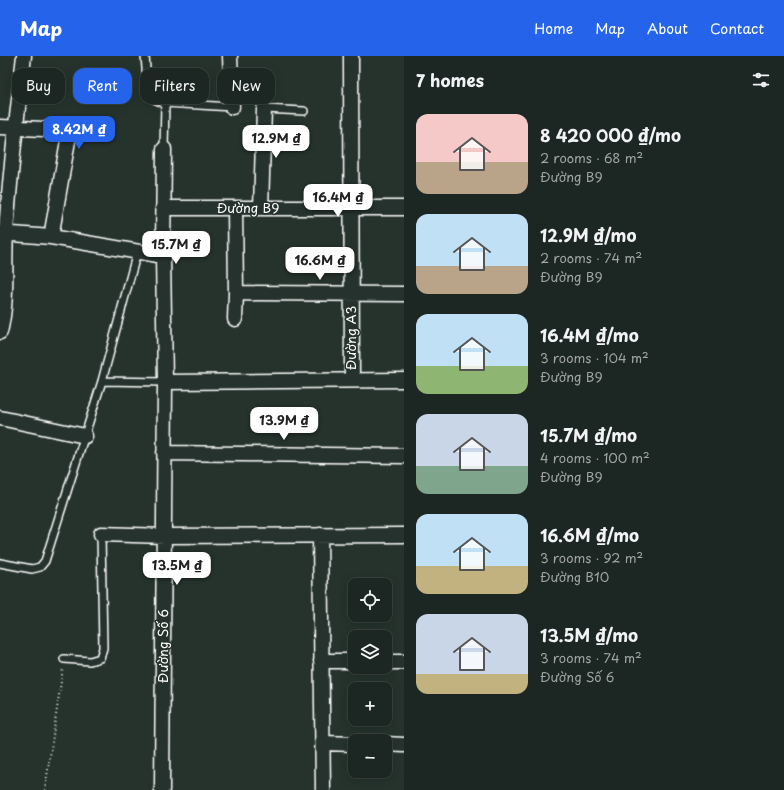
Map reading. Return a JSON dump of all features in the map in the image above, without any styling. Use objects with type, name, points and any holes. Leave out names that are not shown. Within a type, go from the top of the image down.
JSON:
[{"type":"street","points":[[0,332],[5,299],[3,233],[24,56]]},
{"type":"street","points":[[230,56],[232,107]]},
{"type":"street","name":"Đường A3","points":[[350,56],[352,380]]},
{"type":"street","points":[[261,208],[264,109]]},
{"type":"street","points":[[0,127],[65,130],[68,135],[51,237]]},
{"type":"street","name":"Đường Số 6","points":[[162,790],[165,382],[163,256],[164,149]]},
{"type":"street","name":"Đường B9","points":[[163,208],[404,208]]},
{"type":"street","points":[[235,208],[235,319]]},
{"type":"street","points":[[3,233],[51,237],[163,256]]},
{"type":"street","points":[[236,293],[404,294]]},
{"type":"street","points":[[165,382],[404,380]]},
{"type":"street","points":[[0,418],[85,436]]},
{"type":"street","points":[[164,453],[404,456]]},
{"type":"street","points":[[101,534],[164,536],[404,534]]},
{"type":"street","points":[[320,535],[323,790]]},
{"type":"street","points":[[321,661],[348,662]]},
{"type":"street","points":[[392,662],[404,662]]},
{"type":"street","points":[[322,743],[348,744]]},
{"type":"street","points":[[392,744],[404,744]]},
{"type":"lane","points":[[145,56],[146,68]]},
{"type":"lane","points":[[164,149],[165,104]]},
{"type":"lane","points":[[182,104],[232,107]]},
{"type":"lane","points":[[264,109],[304,111]]},
{"type":"lane","points":[[0,563],[32,569],[40,567],[45,561],[102,381],[137,252]]},
{"type":"lane","points":[[102,381],[165,382]]},
{"type":"lane","points":[[64,659],[90,661],[100,658],[103,648],[101,534]]},
{"type":"path","points":[[45,790],[64,659]]}]
